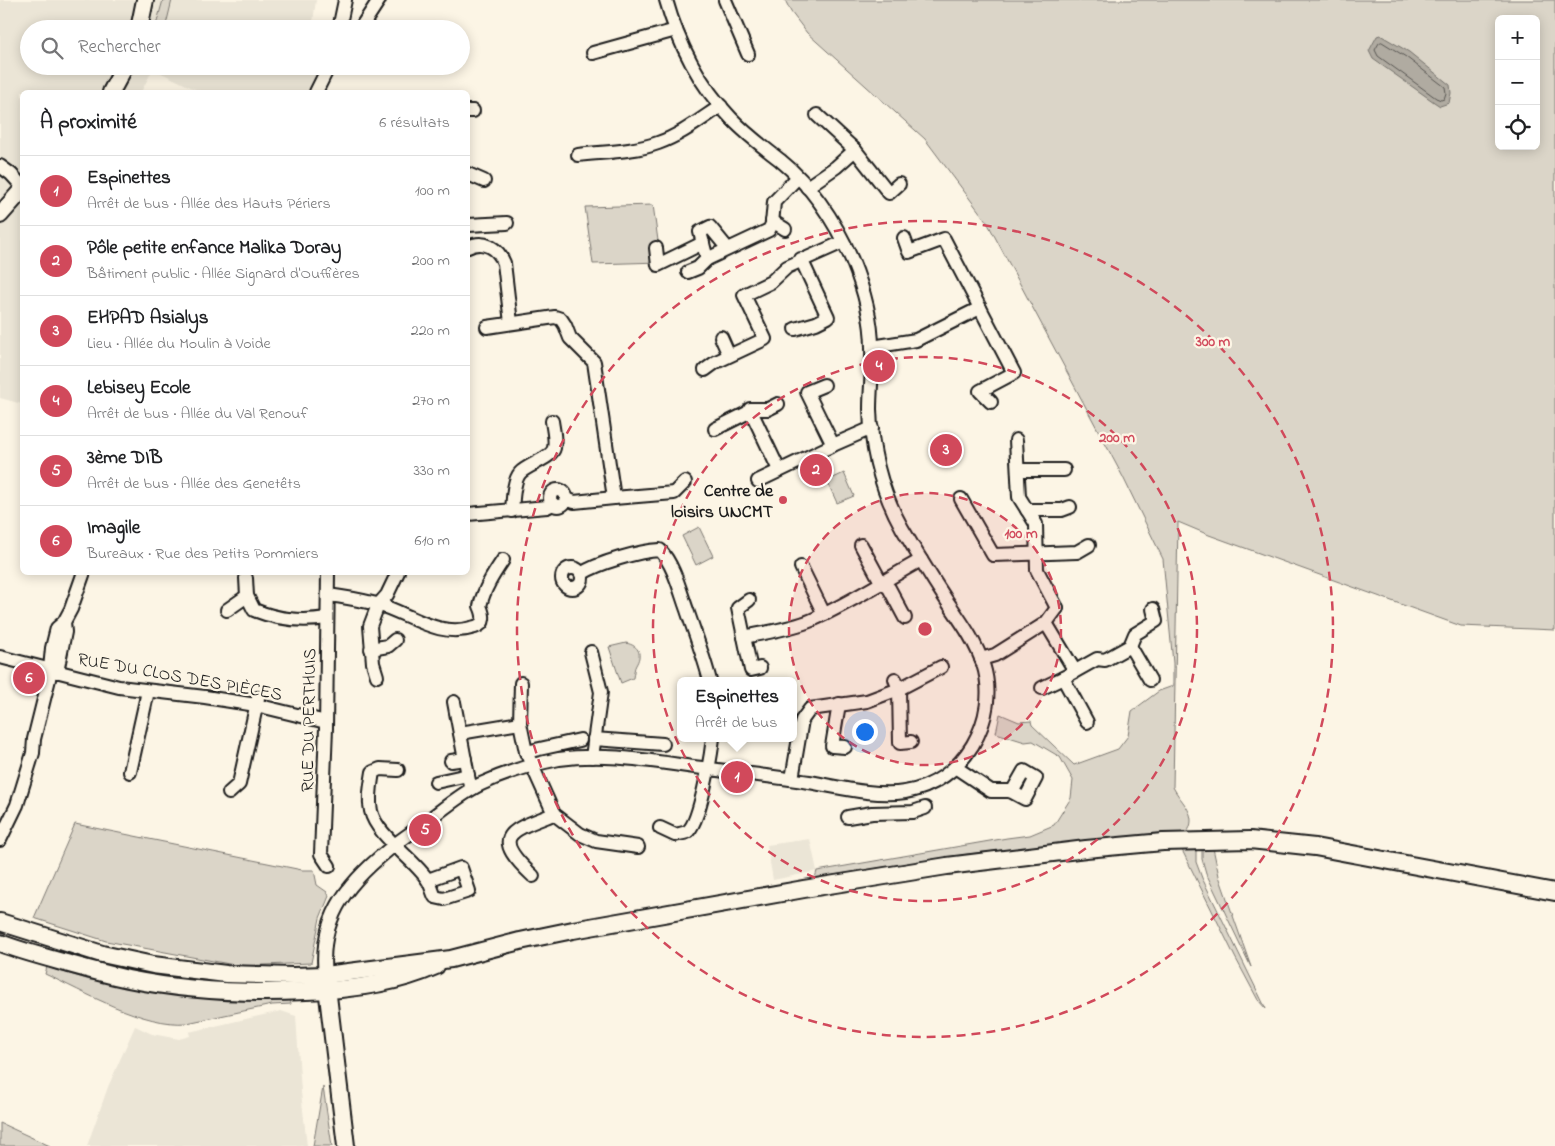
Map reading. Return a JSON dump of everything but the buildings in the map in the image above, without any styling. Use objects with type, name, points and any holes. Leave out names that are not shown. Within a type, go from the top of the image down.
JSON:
[{"type":"main road","points":[[141,20],[145,0]]},
{"type":"main road","points":[[112,90],[120,75]]},
{"type":"main road","points":[[0,215],[20,192]]},
{"type":"main road","points":[[0,943],[23,952],[127,979],[172,987],[218,992],[262,993],[452,959],[544,936],[804,889],[1011,857],[1163,842],[1250,840],[1315,846],[1555,892]]},
{"type":"main road","points":[[0,922],[102,954],[153,966],[226,974],[282,976],[326,983]]},
{"type":"main road","points":[[326,983],[346,1146]]},
{"type":"street","points":[[341,20],[345,0]]},
{"type":"street","points":[[366,20],[379,0]]},
{"type":"street","points":[[326,983],[324,964],[330,920],[356,879],[395,844],[451,803],[473,788],[507,774],[560,759],[616,756],[890,794],[921,788],[934,783],[954,767],[967,754],[977,739],[986,717],[988,689],[986,674],[974,642],[920,560],[897,519],[885,491],[876,461],[870,410],[872,347],[869,322],[859,280],[843,242],[827,213],[802,182],[780,160],[754,140],[721,106],[696,70],[676,30],[666,0]]},
{"type":"street","points":[[725,0],[748,54]]},
{"type":"street","points":[[593,53],[676,30]]},
{"type":"street","points":[[317,90],[324,75]]},
{"type":"street","points":[[578,155],[634,149],[658,143],[674,136],[721,106]]},
{"type":"street","points":[[817,115],[856,150],[889,193],[899,184]]},
{"type":"street","points":[[688,272],[698,268],[706,260],[769,230],[772,220],[769,200],[802,182],[836,167],[856,150]]},
{"type":"street","points":[[0,166],[20,184]]},
{"type":"street","points":[[470,175],[484,181]]},
{"type":"street","points":[[772,220],[785,229]]},
{"type":"street","points":[[470,225],[507,223]]},
{"type":"street","points":[[706,260],[700,232],[710,227],[728,250]]},
{"type":"street","points":[[904,238],[909,252],[944,239],[1014,372],[980,391],[992,402]]},
{"type":"street","points":[[705,370],[729,355],[765,339],[744,295],[771,282],[787,266],[843,242]]},
{"type":"street","points":[[656,248],[659,269],[703,243]]},
{"type":"street","points":[[470,247],[477,244],[489,245],[496,249],[501,257],[504,264],[511,323]]},
{"type":"street","points":[[795,329],[816,323],[828,317],[801,259]]},
{"type":"street","points":[[872,347],[916,340],[980,308]]},
{"type":"street","points":[[487,327],[555,317],[561,318],[570,338],[594,362],[614,498]]},
{"type":"street","points":[[720,337],[729,355]]},
{"type":"street","points":[[824,385],[807,392],[832,444]]},
{"type":"street","points":[[714,429],[751,411],[750,409],[768,409],[778,404]]},
{"type":"street","points":[[751,411],[779,470]]},
{"type":"street","points":[[512,511],[516,480],[520,473],[552,453],[554,448],[552,421]]},
{"type":"street","points":[[758,481],[832,444],[872,428]]},
{"type":"street","points":[[981,659],[994,655],[1046,623],[1062,608],[1036,570],[1036,524],[1019,497],[1016,440]]},
{"type":"street","points":[[1018,470],[1064,470]]},
{"type":"street","points":[[470,514],[547,507],[553,504],[550,497],[554,490],[562,490],[566,494],[567,499],[574,502],[674,493],[685,482]]},
{"type":"street","points":[[961,499],[992,561],[1036,553],[1077,552],[1089,545]]},
{"type":"street","points":[[1027,510],[1062,510],[1070,507]]},
{"type":"street","points":[[861,545],[881,582],[889,588],[905,618]]},
{"type":"street","points":[[581,574],[589,568],[660,550],[666,556],[678,587],[709,677]]},
{"type":"street","points":[[328,595],[378,605],[442,630],[459,632],[479,626],[484,619],[484,613],[480,606],[482,597],[503,560]]},
{"type":"street","points":[[744,637],[794,626],[824,614],[920,560]]},
{"type":"street","points":[[801,567],[824,614]]},
{"type":"street","points":[[0,840],[17,805],[33,753],[34,739],[65,632],[64,622],[71,609],[83,575]]},
{"type":"street","name":"RUE DU PERTHUIS","points":[[328,575],[326,722],[321,854],[328,866]]},
{"type":"street","points":[[376,676],[371,649],[370,626],[378,605],[387,595],[397,575]]},
{"type":"street","points":[[246,578],[247,596],[254,610],[273,618],[293,620],[327,618]]},
{"type":"street","points":[[227,610],[247,596]]},
{"type":"street","points":[[749,600],[738,608],[751,670],[760,668]]},
{"type":"street","points":[[1042,688],[1097,659],[1105,660],[1130,646],[1135,634],[1156,621],[1153,609]]},
{"type":"street","points":[[1046,623],[1075,671]]},
{"type":"street","points":[[371,649],[388,646],[395,640]]},
{"type":"street","points":[[1130,646],[1150,680]]},
{"type":"street","points":[[591,652],[601,692],[592,757]]},
{"type":"street","name":"RUE DU CLOS DES PIÈCES","points":[[0,657],[119,687],[257,701],[326,722]]},
{"type":"street","points":[[797,732],[810,709],[867,701],[897,684],[942,667]]},
{"type":"street","points":[[1062,678],[1087,722]]},
{"type":"street","points":[[521,683],[520,723],[526,752],[554,814],[580,834],[596,841],[638,847]]},
{"type":"street","points":[[897,684],[900,742],[910,742]]},
{"type":"street","points":[[130,772],[148,691]]},
{"type":"street","points":[[229,793],[239,784],[257,701]]},
{"type":"street","points":[[454,702],[468,775],[473,788]]},
{"type":"street","points":[[839,704],[832,746],[845,747]]},
{"type":"street","points":[[460,733],[520,723]]},
{"type":"street","points":[[594,739],[663,744]]},
{"type":"street","points":[[526,752],[580,740]]},
{"type":"street","points":[[660,828],[675,835],[687,831],[693,822],[709,769],[712,742]]},
{"type":"street","points":[[792,779],[795,742]]},
{"type":"street","points":[[451,761],[465,759]]},
{"type":"street","points":[[954,767],[991,791],[1012,792]]},
{"type":"street","points":[[398,770],[380,769],[373,772],[370,792],[371,812],[388,840],[395,844],[428,880]]},
{"type":"street","points":[[436,782],[468,775]]},
{"type":"street","points":[[872,792],[872,813]]},
{"type":"street","points":[[848,817],[872,813],[904,813],[925,808]]},
{"type":"street","points":[[533,876],[510,852],[511,834],[516,829],[554,814]]},
{"type":"shaded area","points":[[0,0],[316,0],[313,20],[20,20],[20,75],[150,75],[142,90],[20,90],[20,403],[0,398]]},
{"type":"shaded area","points":[[163,0],[172,0],[167,20],[157,20]]},
{"type":"shaded area","points":[[785,0],[1555,0],[1555,630],[1461,626],[1209,535],[1178,522],[1173,787],[1190,815],[1190,827],[1186,834],[968,854],[815,878],[817,871],[1030,835],[1054,825],[1071,798],[1073,780],[1060,757],[1033,741],[1025,742],[996,733],[1000,714],[1019,722],[1031,721],[1032,725],[1074,765],[1118,749],[1128,736],[1132,711],[1159,691],[1173,686],[1173,663],[1163,559],[1123,477],[987,222],[925,139],[807,33],[791,12]]},
{"type":"shaded area","points":[[166,75],[318,75],[309,90],[197,90]]},
{"type":"shaded area","points":[[653,205],[661,262],[593,264],[585,207]]},
{"type":"shaded area","points":[[844,473],[854,496],[837,503],[827,481]]},
{"type":"shaded area","points":[[699,527],[713,556],[696,565],[682,536]]},
{"type":"shaded area","points":[[626,643],[631,644],[639,651],[639,658],[633,678],[621,683],[609,647]]},
{"type":"shaded area","points":[[75,824],[302,870],[314,870],[317,885],[327,892],[329,896],[320,918],[311,963],[240,966],[106,941],[34,918]]},
{"type":"shaded area","points":[[810,839],[817,871],[773,880],[767,845]]},
{"type":"shaded area","points":[[1181,848],[1196,850],[1196,862],[1202,878],[1266,1009],[1258,1000],[1235,957]]},
{"type":"shaded area","points":[[1213,848],[1219,876],[1251,967],[1206,873],[1202,859],[1202,850]]},
{"type":"shaded area","points":[[47,967],[90,980],[104,979],[290,998],[291,1004],[272,1005],[187,1023],[170,1023],[152,1020],[115,1007],[45,974]]},
{"type":"shaded area","points":[[281,1011],[296,1016],[307,1146],[87,1146],[108,1087],[135,1026],[152,1034],[179,1039],[190,1036],[189,1032]]},
{"type":"shaded area","points":[[323,1087],[332,1146],[313,1146]]},
{"type":"shaded area","points":[[0,1123],[50,1146],[0,1146]]},
{"type":"water","points":[[1380,35],[1409,52],[1450,85],[1449,103],[1440,106],[1373,59],[1369,51],[1377,36]]},
{"type":"place","name":"Lebisey Ecole","points":[[879,366]]},
{"type":"place","name":"EHPAD Asialys","points":[[946,450]]},
{"type":"place","name":"Pôle petite enfance Malika Doray","points":[[816,470]]},
{"type":"place","name":"Centre de loisirs UNCMT","points":[[783,500]]},
{"type":"place","name":"Imagile","points":[[29,678]]},
{"type":"place","name":"Espinettes","points":[[737,777]]},
{"type":"place","name":"3ème DIB","points":[[425,830]]}]
